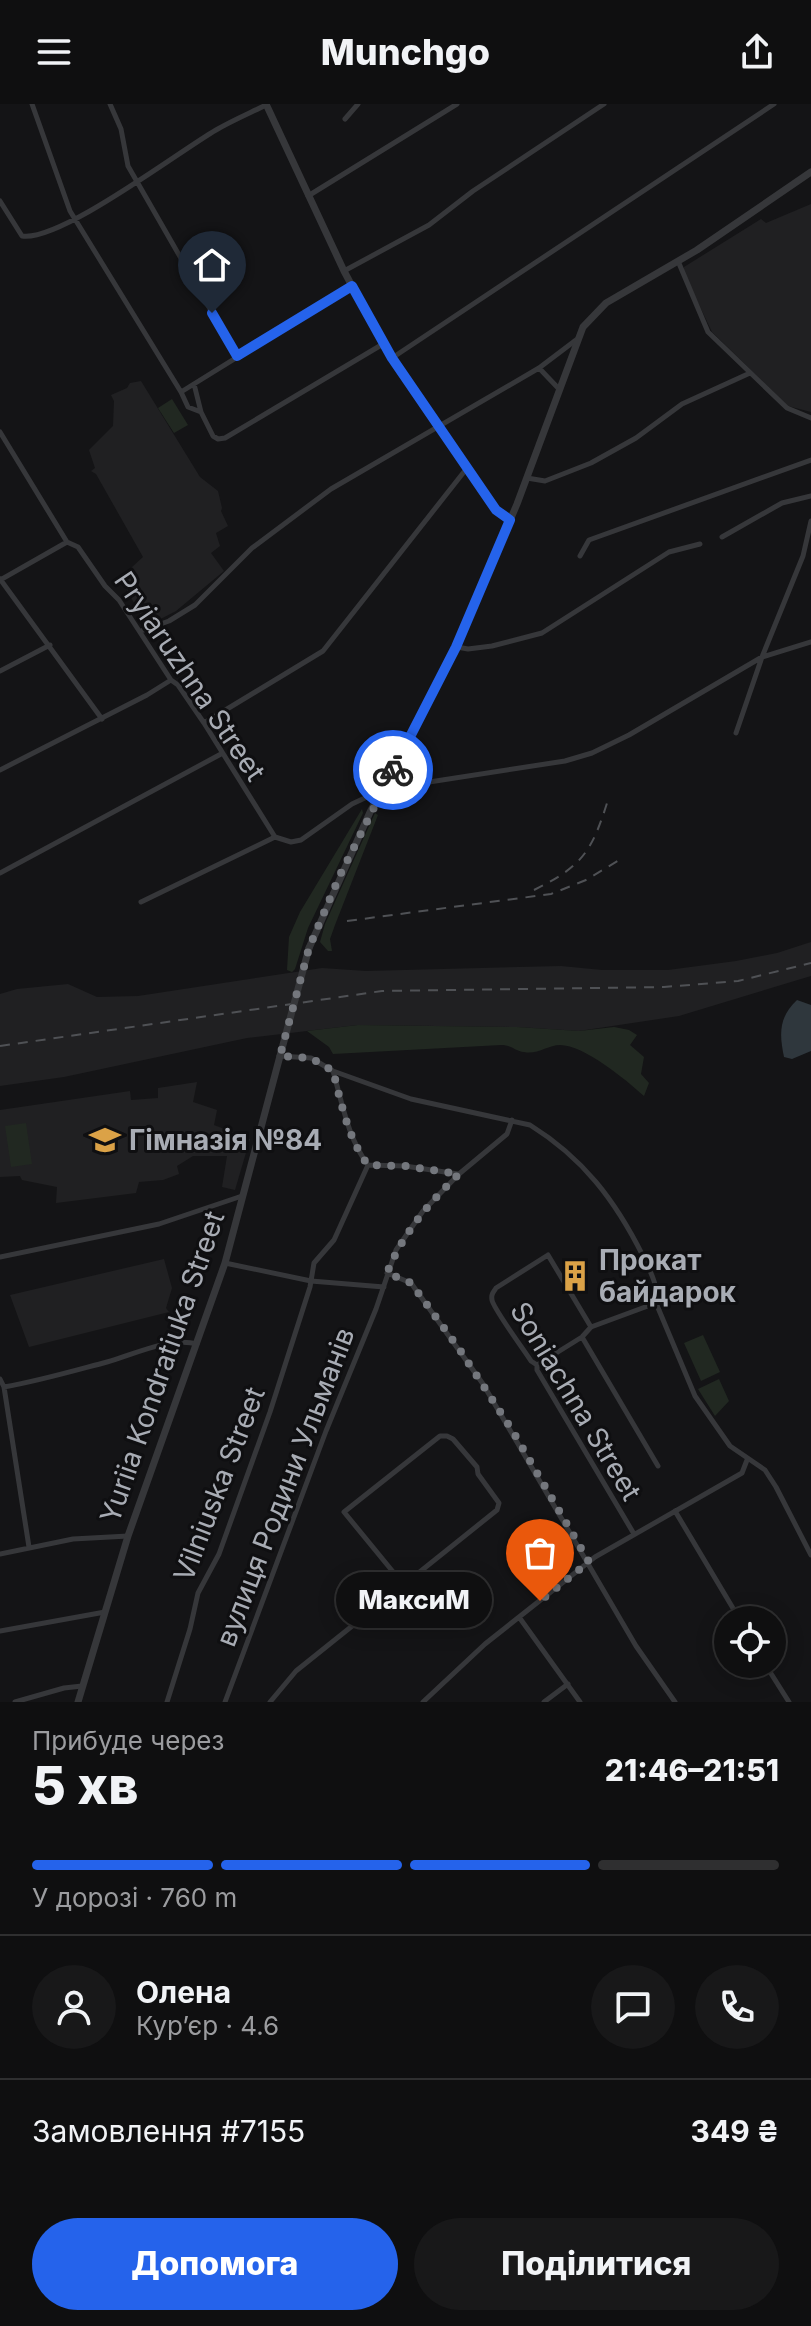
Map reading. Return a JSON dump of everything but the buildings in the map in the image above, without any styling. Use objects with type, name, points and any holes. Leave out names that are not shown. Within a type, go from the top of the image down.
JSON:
[{"type":"street","points":[[32,104],[75,219],[188,407],[201,412]]},
{"type":"street","points":[[110,104],[121,129],[128,166],[237,356]]},
{"type":"street","points":[[0,201],[22,236],[47,233],[75,219],[217,129],[266,104],[344,271],[383,344],[496,510],[510,520]]},
{"type":"street","points":[[345,119],[358,104]]},
{"type":"street","points":[[308,196],[457,104]]},
{"type":"street","points":[[344,271],[429,225],[473,191],[604,104]]},
{"type":"street","points":[[392,358],[774,104]]},
{"type":"street","name":"Yuriia Kondratiuka Street","points":[[78,1702],[128,1536],[225,1263],[309,948],[340,875],[456,647],[527,478],[576,340],[593,314],[606,303],[678,261],[811,172]]},
{"type":"street","points":[[678,261],[708,332],[787,408],[811,418]]},
{"type":"street","points":[[181,392],[352,286]]},
{"type":"street","points":[[141,631],[169,621],[195,605],[252,548],[331,489],[539,368],[576,340]]},
{"type":"street","points":[[194,384],[201,412],[213,436],[225,438],[383,344]]},
{"type":"street","points":[[539,368],[559,389]]},
{"type":"street","points":[[527,478],[545,481],[591,463],[636,438],[682,404],[750,373]]},
{"type":"street","name":"Pryiaruzhna Street","points":[[0,432],[67,542],[78,547],[141,631],[171,680],[178,685],[204,723],[275,837]]},
{"type":"street","points":[[580,556],[589,540],[811,460]]},
{"type":"street","points":[[204,723],[323,651],[467,468]]},
{"type":"street","points":[[722,537],[782,503],[811,496]]},
{"type":"street","points":[[736,733],[762,657],[803,556],[811,521]]},
{"type":"street","points":[[67,542],[0,580],[102,719]]},
{"type":"street","points":[[456,647],[492,646],[542,633],[669,552],[700,544]]},
{"type":"street","points":[[141,902],[275,837],[291,842],[301,840],[352,804],[384,789],[565,761],[592,753],[629,735],[762,657],[811,642]]},
{"type":"street","points":[[0,671],[50,645]]},
{"type":"street","points":[[0,770],[171,680]]},
{"type":"street","points":[[0,873],[221,754]]},
{"type":"street","points":[[280,1056],[311,1058],[333,1071],[411,1099],[530,1125],[545,1134],[594,1177],[610,1197],[651,1273],[658,1293],[656,1303],[695,1396],[730,1446],[765,1470],[811,1555]]},
{"type":"street","points":[[333,1071],[345,1116],[361,1156],[368,1165],[405,1166],[459,1174]]},
{"type":"street","name":"вулиця Родини Ульманів","points":[[225,1702],[396,1250],[423,1211],[459,1174],[507,1134],[512,1120]]},
{"type":"street","name":"Vilniuska Street","points":[[167,1702],[198,1593],[219,1554],[250,1470],[311,1281],[314,1263],[334,1240],[368,1165]]},
{"type":"street","points":[[0,1257],[159,1224],[242,1196]]},
{"type":"street","name":"Soniachna Street","points":[[591,1327],[548,1255],[496,1288],[492,1295],[492,1301],[531,1361],[537,1365],[537,1370],[634,1534]]},
{"type":"street","name":"вулиця Родини Ульманів","points":[[225,1263],[311,1281],[384,1287]]},
{"type":"street","points":[[387,1273],[411,1283],[460,1350],[512,1430],[636,1646],[675,1702]]},
{"type":"street","points":[[537,1365],[582,1337],[591,1327],[656,1303]]},
{"type":"street","points":[[582,1337],[658,1466]]},
{"type":"street","points":[[4,1387],[164,1345],[184,1341],[198,1344]]},
{"type":"street","points":[[0,1379],[4,1387],[29,1547]]},
{"type":"street","points":[[270,1702],[296,1671],[497,1510],[499,1503],[478,1474],[477,1467],[447,1436],[440,1436],[344,1512],[403,1584]]},
{"type":"street","points":[[423,1702],[485,1644],[589,1562],[742,1473],[747,1460]]},
{"type":"street","points":[[675,1511],[732,1606]]},
{"type":"street","points":[[0,1554],[73,1539],[128,1536]]},
{"type":"street","points":[[0,1631],[106,1612]]},
{"type":"street","points":[[519,1617],[580,1702]]},
{"type":"street","points":[[774,1678],[789,1702]]},
{"type":"street","points":[[544,1702],[568,1684]]},
{"type":"street","points":[[15,1702],[82,1686]]},
{"type":"shaded area","points":[[811,204],[811,412],[788,406],[712,332],[684,267],[761,219],[766,223]]},
{"type":"shaded area","points":[[141,381],[200,477],[218,491],[221,511],[228,526],[216,533],[220,546],[211,553],[224,571],[176,611],[147,626],[120,578],[143,557],[96,474],[91,471],[95,468],[89,450],[113,426],[114,401],[111,395],[127,388],[130,383]]},
{"type":"shaded area","points":[[172,399],[188,425],[174,433],[158,408]]},
{"type":"shaded area","points":[[362,809],[363,813],[308,928],[295,969],[292,972],[287,970],[289,937],[300,912]]},
{"type":"shaded area","points":[[375,813],[378,815],[330,939],[332,951],[328,951],[320,942],[325,924]]},
{"type":"shaded area","points":[[811,942],[811,976],[679,1016],[579,1031],[358,1025],[247,1038],[64,1077],[0,1086],[0,994],[17,989],[68,984],[97,997],[138,996],[322,968],[366,971],[561,966],[602,970],[668,970],[777,953]]},
{"type":"shaded area","points":[[797,1000],[811,1005],[811,1051],[792,1059],[784,1057],[781,1033],[784,1019]]},
{"type":"shaded area","points":[[358,1025],[579,1031],[614,1027],[637,1035],[630,1045],[644,1057],[641,1074],[649,1083],[644,1096],[615,1072],[570,1046],[560,1045],[529,1053],[501,1045],[333,1054],[329,1047],[307,1031]]},
{"type":"shaded area","name":"Гімназія №84","points":[[197,1082],[193,1102],[217,1110],[214,1125],[250,1139],[235,1190],[222,1187],[227,1156],[193,1156],[177,1166],[179,1174],[163,1180],[139,1182],[136,1193],[56,1203],[57,1187],[22,1180],[20,1176],[0,1177],[0,1110],[130,1091],[131,1100],[158,1098],[158,1088]]},
{"type":"shaded area","points":[[26,1123],[32,1164],[11,1167],[5,1126]]},
{"type":"shaded area","points":[[164,1259],[172,1288],[166,1308],[169,1312],[29,1347],[10,1295]]},
{"type":"shaded area","points":[[703,1335],[720,1372],[701,1381],[684,1343]]},
{"type":"shaded area","points":[[719,1379],[729,1401],[715,1416],[698,1389]]},
{"type":"railway","points":[[534,890],[564,873],[583,855],[597,832],[608,800]]},
{"type":"railway","points":[[347,921],[551,894],[586,880],[621,859]]},
{"type":"railway","points":[[0,1046],[382,991],[664,987],[738,981],[811,963]]},
{"type":"way so far","points":[[393,770],[340,875],[309,948],[280,1056],[311,1058],[333,1071],[345,1116],[361,1156],[368,1165],[405,1166],[459,1174],[423,1211],[396,1250],[387,1273],[411,1283],[460,1350],[512,1430],[589,1562],[540,1601]]},
{"type":"place","name":"Гімназія №84","points":[[105,1140]]},
{"type":"place","name":"Прокат байдарок","points":[[575,1276]]},
{"type":"place","name":"МаксиМ","points":[[540,1601]]},
{"type":"route","points":[[212,313],[237,356],[352,286],[392,358],[496,510],[510,520],[456,647],[393,770]]}]
